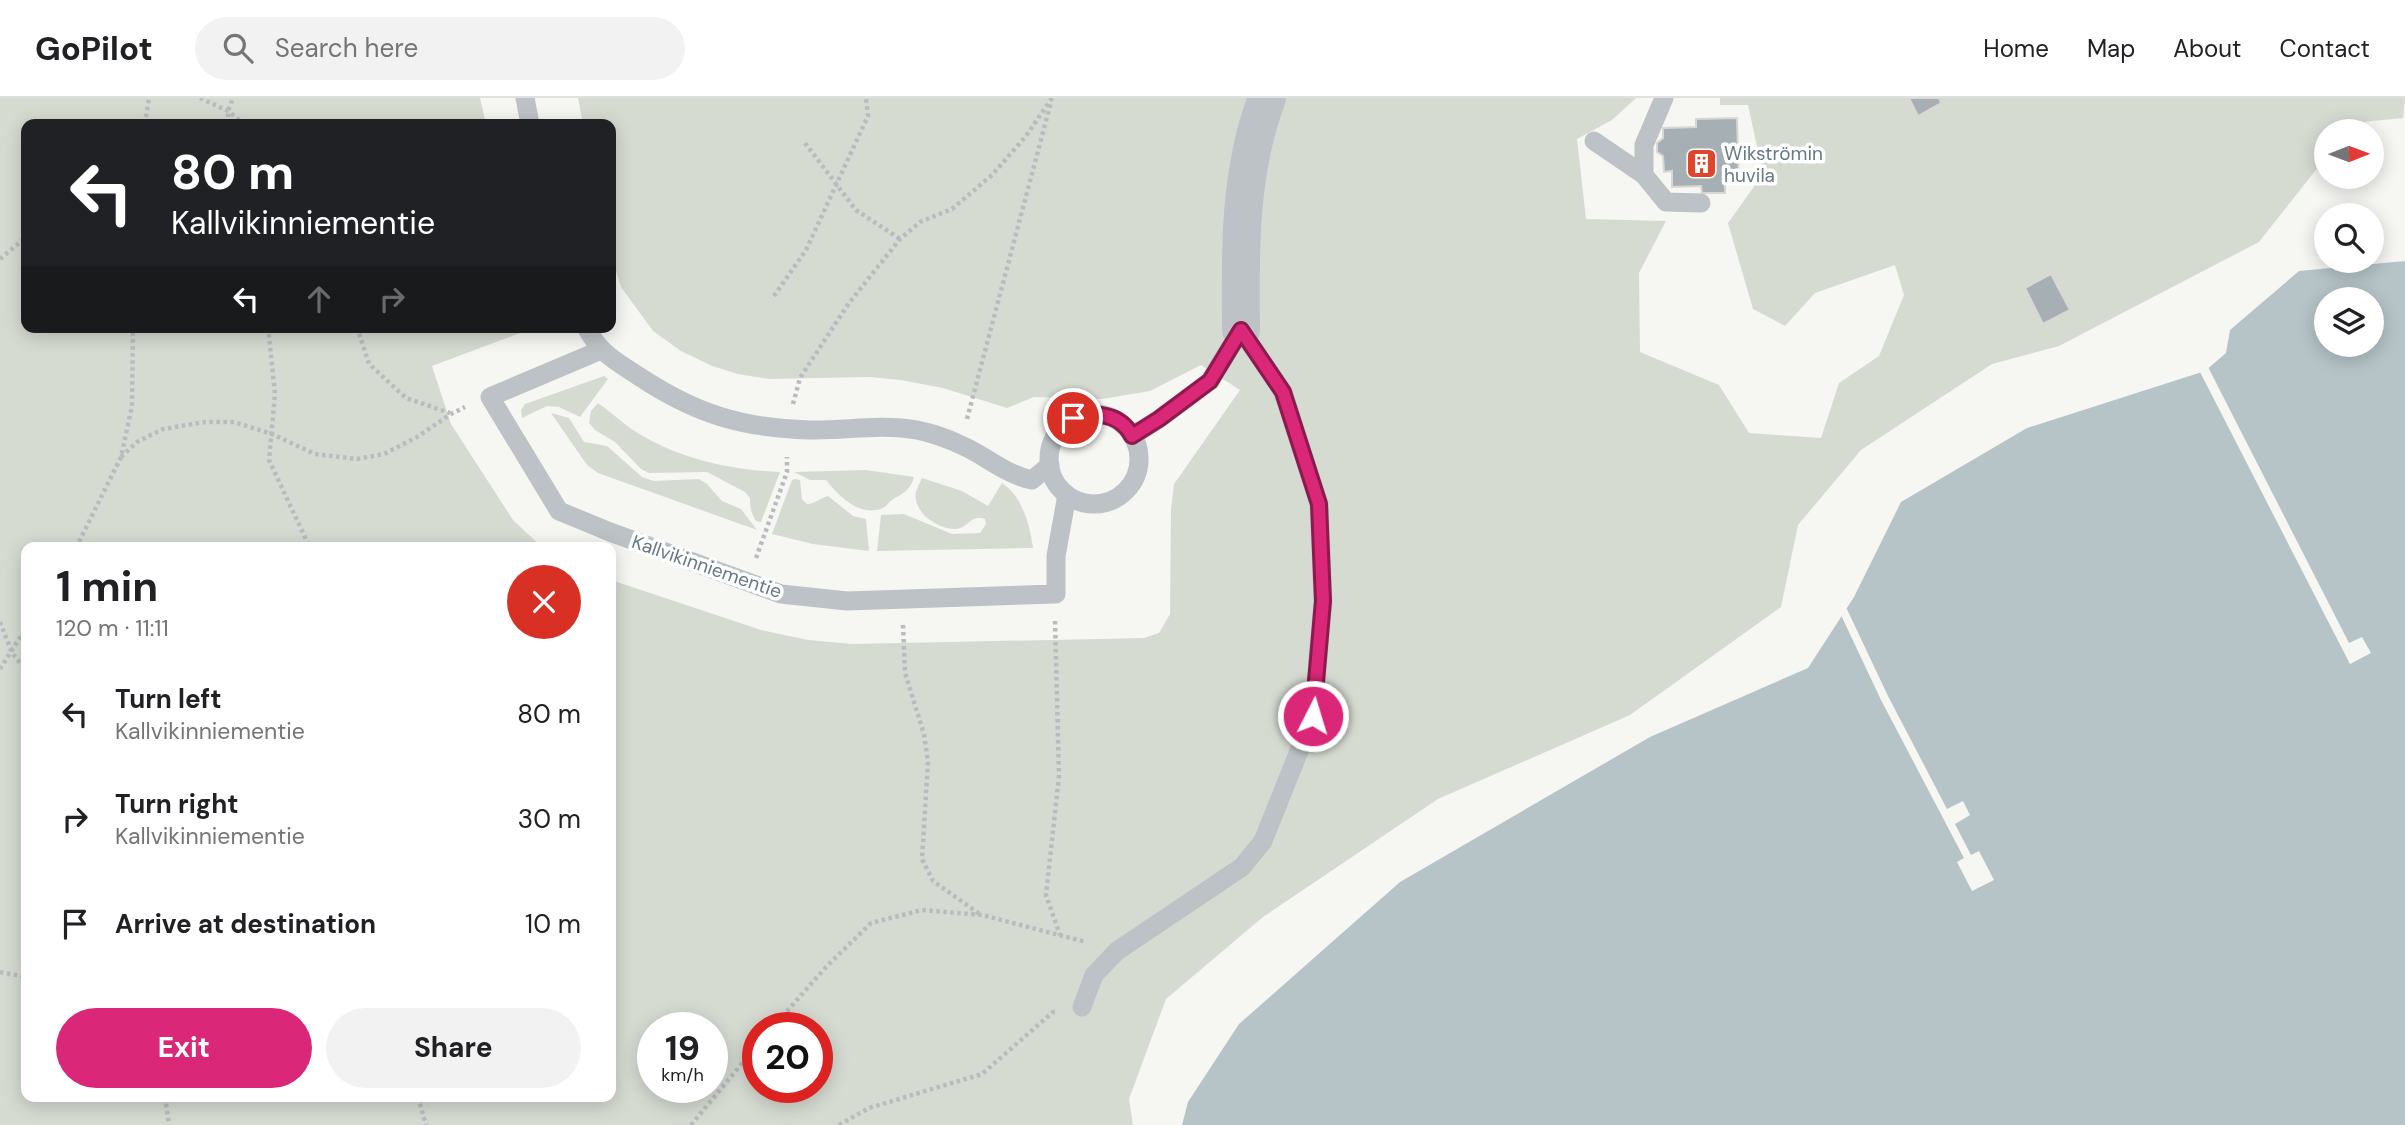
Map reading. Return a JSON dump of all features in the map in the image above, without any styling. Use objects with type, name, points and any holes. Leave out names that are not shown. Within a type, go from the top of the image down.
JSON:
[{"type":"street","points":[[1241,330],[1240,264],[1244,187],[1255,129],[1267,98]]},
{"type":"lane","points":[[525,98],[529,119]]},
{"type":"lane","points":[[1644,176],[1644,145],[1664,98]]},
{"type":"lane","points":[[1594,141],[1644,176],[1666,202],[1701,203]]},
{"type":"lane","points":[[1082,1007],[1094,975],[1117,950],[1242,867],[1263,841],[1313,716],[1323,601],[1319,504],[1283,392],[1241,330],[1210,381],[1132,436]]},
{"type":"lane","points":[[590,333],[601,350],[662,391],[697,409],[741,424],[810,430],[858,427],[911,429],[961,444],[1020,477],[1032,480],[1050,465]]},
{"type":"lane","name":"Kallvikinniementie","points":[[601,350],[489,397],[559,511],[781,594],[847,601],[1056,594]]},
{"type":"lane","points":[[1088,414],[1104,415],[1119,421],[1132,436],[1138,446],[1136,477],[1127,490],[1115,499],[1100,504],[1084,503],[1067,495],[1058,486],[1048,457],[1052,441],[1060,428],[1073,418],[1088,414]]},
{"type":"lane","points":[[1056,594],[1056,556],[1067,495]]},
{"type":"path","points":[[146,119],[149,98]]},
{"type":"path","points":[[201,98],[238,119]]},
{"type":"path","points":[[228,119],[233,98]]},
{"type":"path","points":[[774,296],[806,250],[868,116],[866,98]]},
{"type":"path","points":[[756,558],[787,472],[787,428],[800,378],[849,303],[900,239],[920,222],[952,209],[992,175],[1026,136],[1052,98]]},
{"type":"path","points":[[961,444],[1052,98]]},
{"type":"path","points":[[805,143],[856,210],[900,239]]},
{"type":"path","points":[[0,259],[21,241]]},
{"type":"path","points":[[79,542],[121,457],[132,406],[133,333]]},
{"type":"path","points":[[269,333],[275,394],[270,460],[307,542]]},
{"type":"path","points":[[121,457],[136,442],[163,429],[205,422],[234,422],[272,434],[314,454],[357,459],[384,454],[417,437],[451,414],[406,398],[369,364],[359,333]]},
{"type":"path","points":[[1056,594],[1054,661],[1059,776],[1046,895],[1060,936]]},
{"type":"path","points":[[902,600],[905,673],[924,734],[928,762],[922,859],[933,881],[982,915]]},
{"type":"path","points":[[0,622],[12,653],[21,664]]},
{"type":"path","points":[[0,669],[21,637]]},
{"type":"path","points":[[786,1012],[827,966],[871,923],[922,910],[982,915],[1117,950]]},
{"type":"path","points":[[0,972],[21,976]]},
{"type":"path","points":[[839,1125],[869,1108],[982,1074],[1053,1012],[1082,1007]]},
{"type":"path","points":[[691,1125],[742,1063]]},
{"type":"path","points":[[166,1102],[169,1125]]},
{"type":"path","points":[[419,1102],[426,1125]]},
{"type":"shaded area","points":[[0,98],[480,98],[485,119],[21,119],[21,333],[520,333],[432,366],[451,424],[513,520],[537,542],[21,542],[21,1102],[616,1102],[616,582],[761,630],[808,640],[852,644],[1144,638],[1159,633],[1170,614],[1171,510],[1174,484],[1240,390],[1201,365],[1150,391],[1102,399],[1034,397],[1007,408],[943,388],[901,380],[869,377],[769,379],[712,366],[681,351],[653,331],[621,287],[616,271],[616,119],[582,119],[578,98],[1636,98],[1612,120],[1577,139],[1586,219],[1666,221],[1639,273],[1640,352],[1719,385],[1749,433],[1821,438],[1839,383],[1879,356],[1904,295],[1895,265],[1815,293],[1785,326],[1753,309],[1728,223],[1763,174],[1748,105],[1720,105],[1720,98],[2405,98],[2403,118],[2314,119],[2314,172],[2259,242],[2059,346],[1992,364],[1861,450],[1798,525],[1781,607],[1630,715],[1438,799],[1263,917],[1166,999],[1129,1099],[1133,1125],[0,1125]]},
{"type":"shaded area","points":[[2405,261],[2405,1125],[1182,1125],[1188,1102],[1239,1024],[1400,882],[1650,737],[1808,668],[1854,597],[1901,502],[2027,428],[2205,371],[2226,353],[2230,330],[2299,271],[2384,273],[2384,263]]},
{"type":"shaded area","points":[[604,376],[608,379],[580,417],[559,407],[547,406],[522,418],[521,410],[525,404]]},
{"type":"shaded area","points":[[598,403],[633,430],[685,455],[742,469],[780,472],[761,522],[754,518],[750,498],[745,492],[707,472],[649,473],[641,469],[615,442],[595,430],[589,423],[591,411]]},
{"type":"shaded area","points":[[551,413],[569,418],[584,442],[607,446],[642,477],[654,481],[699,479],[722,501],[741,509],[757,530],[598,473],[587,465]]},
{"type":"shaded area","points":[[866,470],[914,477],[908,489],[884,507],[866,510],[844,499],[826,480],[810,480],[794,472]]},
{"type":"shaded area","points":[[922,478],[962,491],[988,506],[1002,483],[1020,503],[1030,530],[1033,548],[877,551],[881,515],[904,514],[952,534],[980,533],[986,524],[985,519],[976,518],[955,529],[943,527],[931,520],[921,511],[916,500],[916,491]]},
{"type":"shaded area","points":[[792,480],[800,480],[802,499],[807,504],[828,496],[853,516],[866,519],[869,551],[813,544],[772,534]]},
{"type":"pier","points":[[2207,365],[2349,643],[2362,637],[2371,653],[2350,664],[2199,370]]},
{"type":"pier","points":[[1845,605],[1888,696],[1947,809],[1963,801],[1970,815],[1955,824],[1971,855],[1979,851],[1994,880],[1972,891],[1957,862],[1964,858],[1881,700],[1840,613]]},
{"type":"building","points":[[1909,98],[1939,98],[1941,103],[1918,116]]},
{"type":"building","name":"Wikströmin huvila","points":[[1737,118],[1739,183],[1725,183],[1725,193],[1702,193],[1701,186],[1672,187],[1672,171],[1664,172],[1663,156],[1657,152],[1657,143],[1663,138],[1663,128],[1696,127],[1696,119]]},
{"type":"building","points":[[2051,274],[2070,310],[2043,324],[2025,288]]},
{"type":"place","name":"Wikströmin huvila","points":[[1701,164]]},
{"type":"route","points":[[1073,418],[1088,414],[1104,415],[1119,421],[1132,436],[1191,397],[1210,381],[1241,330],[1283,392],[1319,504],[1323,601],[1313,716]]}]
